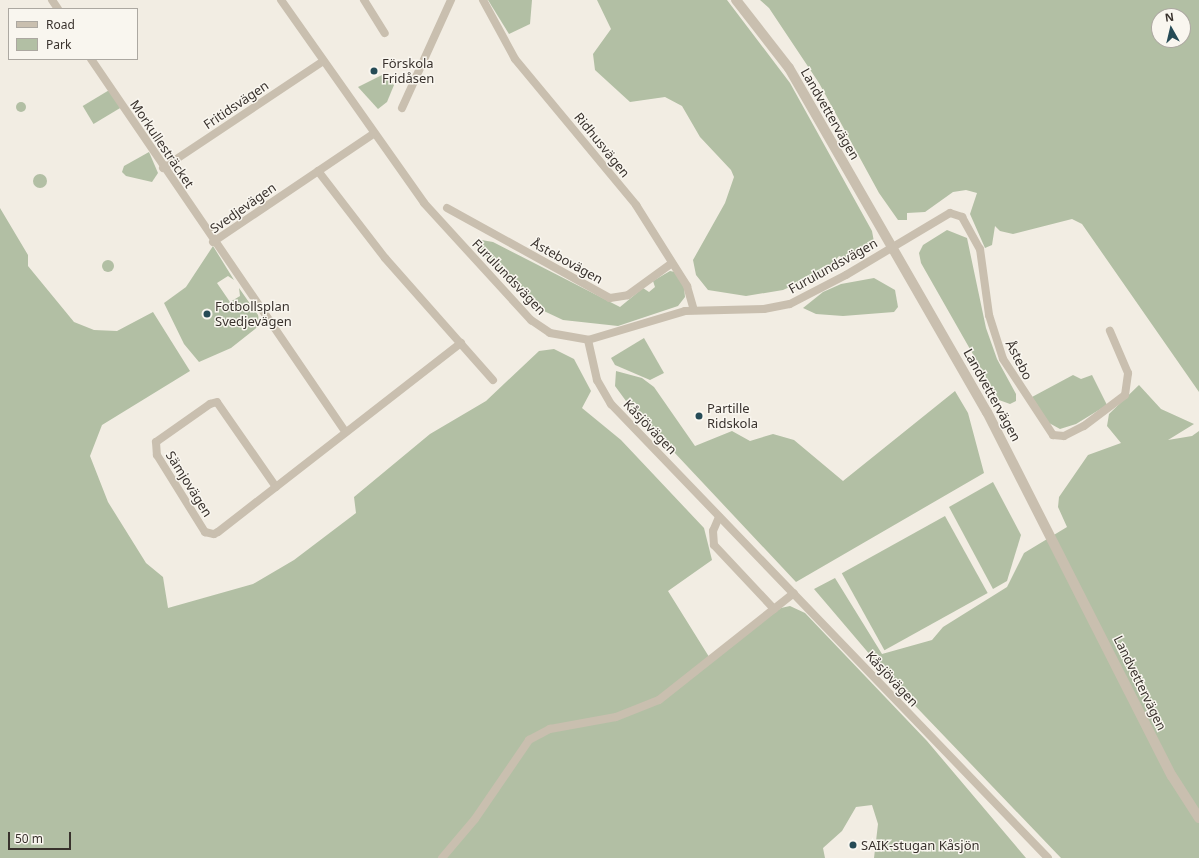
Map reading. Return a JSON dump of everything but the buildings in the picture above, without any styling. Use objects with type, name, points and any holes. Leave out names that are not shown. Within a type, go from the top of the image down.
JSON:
[{"type":"street","name":"Furulundsvägen","points":[[281,0],[322,62],[424,203],[531,320],[565,338],[588,340],[660,316],[694,310],[764,309],[790,304],[893,247]]},
{"type":"street","points":[[364,0],[385,33]]},
{"type":"street","points":[[402,108],[451,0]]},
{"type":"street","name":"Ridhusvägen","points":[[483,0],[516,59],[636,205],[691,294],[694,310]]},
{"type":"street","name":"Landvettervägen","points":[[736,0],[789,68],[893,247],[1001,438],[1172,776],[1199,818]]},
{"type":"street","name":"Morkullesträcket","points":[[92,60],[213,242]]},
{"type":"street","name":"Fritidsvägen","points":[[164,168],[322,62]]},
{"type":"street","name":"Svedjevägen","points":[[345,432],[213,242],[373,134]]},
{"type":"street","points":[[318,171],[385,258],[493,380]]},
{"type":"street","name":"Åstebovägen","points":[[447,208],[615,299],[628,296],[672,263]]},
{"type":"street","name":"Åstebo","points":[[893,247],[950,214],[962,216],[980,249],[989,314],[1003,358],[1038,416],[1057,437],[1074,432],[1109,410],[1128,390],[1128,373],[1110,331]]},
{"type":"street","name":"Kåsjövägen","points":[[588,340],[597,380],[611,404],[1048,858]]},
{"type":"street","name":"Sämjovägen","points":[[276,487],[217,402],[210,404],[156,442],[157,455],[207,533],[218,532],[276,487],[345,432],[461,343]]},
{"type":"street","points":[[719,516],[713,531],[714,545],[774,609]]},
{"type":"street","points":[[442,858],[474,819],[529,740],[550,729],[616,717],[659,700],[794,593]]},
{"type":"green space","points":[[488,0],[532,0],[530,24],[509,34]]},
{"type":"green space","points":[[597,0],[727,0],[790,83],[872,231],[874,242],[869,249],[848,259],[839,256],[827,270],[783,290],[746,296],[708,290],[696,275],[693,260],[725,203],[734,177],[731,170],[700,137],[682,106],[665,97],[630,102],[595,70],[593,54],[611,29]]},
{"type":"green space","points":[[760,0],[1199,0],[1199,392],[1082,224],[1072,219],[1013,234],[1000,231],[995,226],[992,245],[985,248],[970,214],[977,193],[966,190],[953,192],[925,212],[907,213],[907,220],[898,220],[879,193],[819,83],[769,8]]},
{"type":"green space","points":[[384,74],[394,85],[387,102],[378,109],[358,87]]},
{"type":"green space","points":[[111,89],[122,107],[94,124],[83,106]]},
{"type":"green space","points":[[19,102],[23,102],[25,103],[25,111],[19,112],[16,109],[16,105]]},
{"type":"green space","points":[[149,152],[158,173],[152,182],[126,176],[122,172],[124,166]]},
{"type":"green space","points":[[40,174],[45,176],[47,181],[45,186],[40,188],[35,186],[33,181],[35,176]]},
{"type":"green space","points":[[0,208],[28,255],[28,266],[74,322],[94,330],[117,331],[153,312],[190,371],[102,425],[90,456],[108,502],[146,563],[163,577],[168,608],[253,584],[294,560],[356,513],[354,497],[430,434],[486,401],[539,351],[554,349],[574,359],[591,391],[582,408],[621,440],[704,528],[712,560],[668,591],[711,660],[781,608],[790,606],[805,613],[927,741],[1026,858],[874,858],[878,824],[872,805],[856,807],[842,831],[823,848],[825,858],[0,858]]},
{"type":"green space","points":[[947,230],[967,238],[986,328],[997,359],[1016,394],[1016,401],[1010,404],[999,400],[921,263],[919,253],[923,245]]},
{"type":"green space","points":[[476,239],[493,242],[620,307],[643,288],[649,292],[655,287],[653,281],[670,271],[675,272],[684,287],[685,297],[678,306],[618,326],[563,320],[529,304],[477,246]]},
{"type":"green space","points":[[213,246],[234,280],[228,276],[217,283],[230,302],[240,296],[239,288],[258,315],[260,325],[231,348],[199,362],[184,344],[164,303],[186,287]]},
{"type":"green space","points":[[106,260],[110,260],[114,266],[110,272],[106,272],[102,268],[102,264]]},
{"type":"green space","points":[[874,278],[895,290],[898,307],[894,312],[843,316],[816,314],[803,308],[823,292],[841,284]]},
{"type":"green space","points":[[644,338],[664,373],[650,380],[615,365],[611,358]]},
{"type":"green space","points":[[616,371],[642,378],[654,387],[695,446],[732,431],[750,441],[773,434],[794,440],[843,481],[955,391],[968,413],[984,473],[796,582],[626,401],[615,386]]},
{"type":"green space","points":[[1073,375],[1081,379],[1092,375],[1107,405],[1076,424],[1060,429],[1049,423],[1032,397]]},
{"type":"green space","points":[[1139,385],[1161,409],[1194,424],[1168,440],[1192,436],[1199,431],[1199,858],[1061,858],[900,690],[814,589],[835,578],[882,654],[932,640],[943,627],[1007,587],[1024,553],[1067,527],[1058,507],[1059,497],[1088,455],[1121,443],[1107,426],[1109,414]]},
{"type":"green space","points":[[993,482],[1021,535],[1007,581],[993,589],[949,507]]},
{"type":"green space","points":[[945,516],[988,593],[884,650],[842,573]]},
{"type":"place","name":"Förskola Fridåsen","points":[[374,71]]},
{"type":"place","name":"Fotbollsplan Svedjevägen","points":[[207,314]]},
{"type":"place","name":"Partille Ridskola","points":[[699,416]]},
{"type":"place","name":"SAIK-stugan Kåsjön","points":[[853,845]]}]
